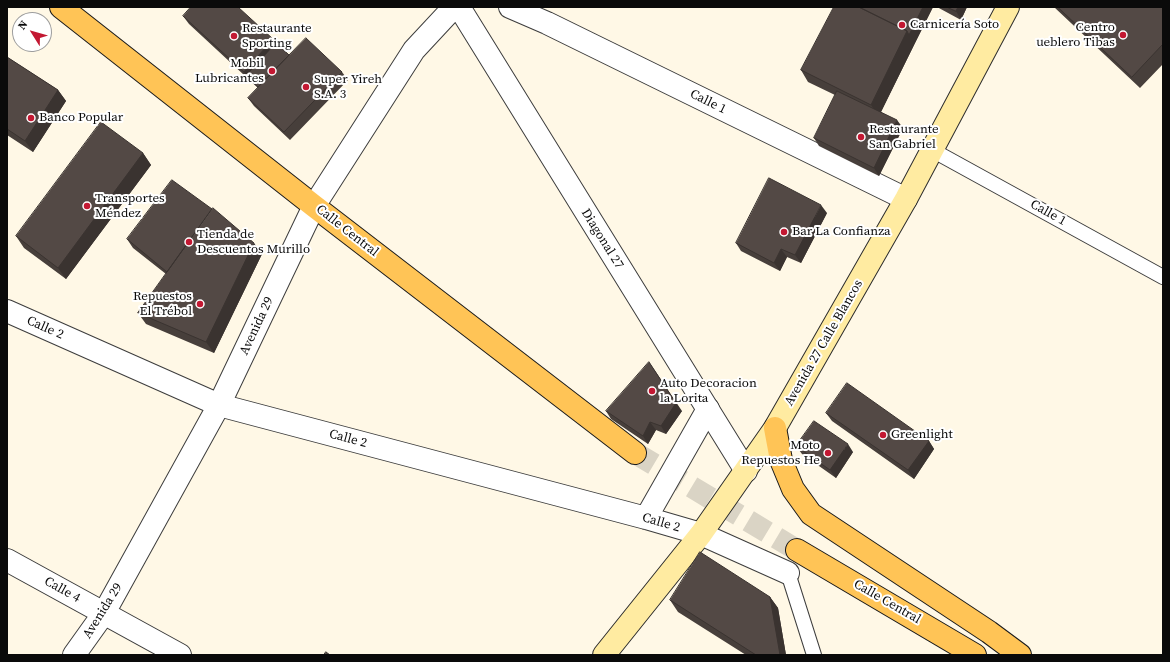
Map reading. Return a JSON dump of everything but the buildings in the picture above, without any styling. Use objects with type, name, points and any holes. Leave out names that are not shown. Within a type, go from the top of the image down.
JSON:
[{"type":"main road","name":"Calle Central","points":[[61,7],[314,206],[635,453]]},
{"type":"main road","name":"Avenida 27 Calle Blancos","points":[[604,655],[701,534],[775,428],[906,199],[1008,7]]},
{"type":"main road","points":[[775,428],[781,460],[793,489],[811,514],[989,632],[1020,655]]},
{"type":"main road","name":"Calle Central","points":[[797,550],[975,655]]},
{"type":"street","name":"Avenida 29","points":[[74,655],[104,613],[219,405],[314,206],[414,50],[454,7]]},
{"type":"street","name":"Diagonal 27","points":[[459,7],[746,471]]},
{"type":"street","name":"Calle 1","points":[[510,7],[547,23],[906,199]]},
{"type":"street","name":"Calle 2","points":[[7,311],[219,405],[646,518],[701,534],[788,573]]},
{"type":"street","points":[[646,518],[708,409]]},
{"type":"street","name":"Calle 4","points":[[7,560],[180,655]]},
{"type":"lane","name":"Calle 1","points":[[932,150],[1163,277]]},
{"type":"lane","points":[[788,573],[814,655]]},
{"type":"tunnel","points":[[635,453],[797,550]]},
{"type":"place","name":"Carnicería Soto","points":[[902,25]]},
{"type":"place","name":"Centro ueblero Tibas","points":[[1123,35]]},
{"type":"place","name":"Restaurante Sporting","points":[[234,36]]},
{"type":"place","name":"Mobil Lubricantes","points":[[272,71]]},
{"type":"place","name":"Super Yireh S.A. 3","points":[[306,87]]},
{"type":"place","name":"Banco Popular","points":[[31,118]]},
{"type":"place","name":"Restaurante San Gabriel","points":[[861,137]]},
{"type":"place","name":"Transportes Méndez","points":[[87,206]]},
{"type":"place","name":"Bar La Confianza","points":[[784,232]]},
{"type":"place","name":"Tienda de Descuentos Murillo","points":[[189,242]]},
{"type":"place","name":"Repuestos El Trébol","points":[[200,304]]},
{"type":"place","name":"Auto Decoracion la Lorita","points":[[652,391]]},
{"type":"place","name":"Greenlight","points":[[883,435]]},
{"type":"place","name":"Moto Repuestos He","points":[[828,453]]}]
